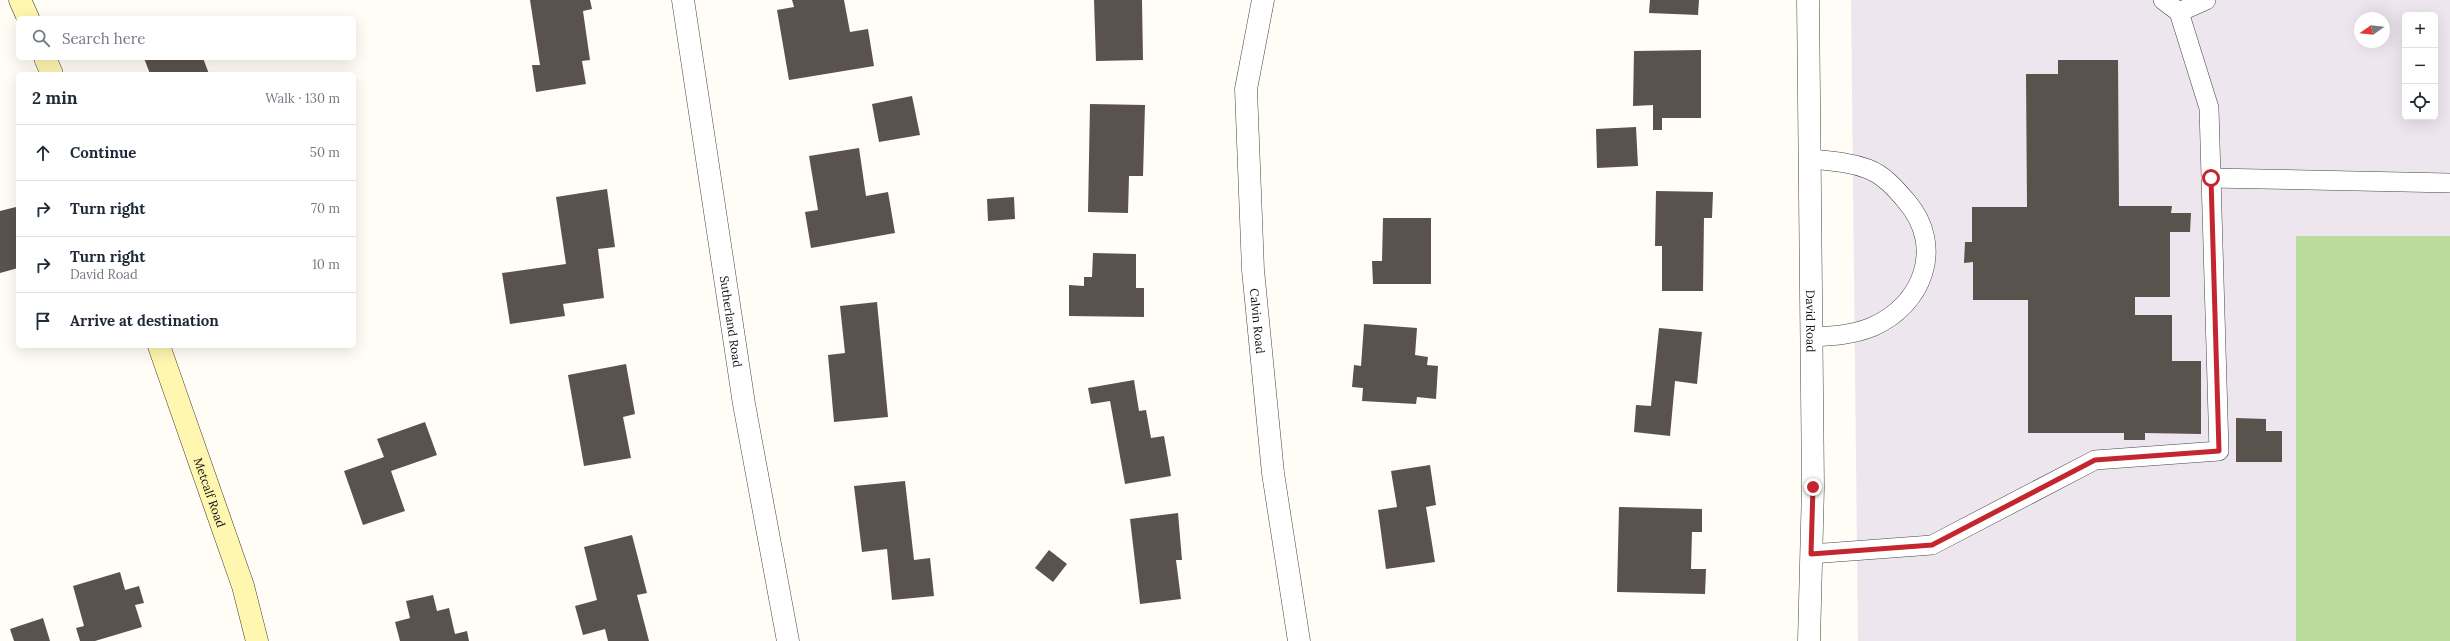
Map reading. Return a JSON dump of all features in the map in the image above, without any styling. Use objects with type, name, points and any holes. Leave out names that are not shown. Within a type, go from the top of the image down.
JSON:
[{"type":"street","points":[[20,0],[27,16]]},
{"type":"street","name":"Sutherland Road","points":[[683,0],[744,404],[788,641]]},
{"type":"street","name":"Calvin Road","points":[[1263,0],[1246,89],[1253,270],[1273,473],[1299,641]]},
{"type":"street","name":"David Road","points":[[1808,0],[1812,337],[1809,641]]},
{"type":"street","points":[[46,60],[51,72]]},
{"type":"street","name":"Metcalf Road","points":[[159,348],[243,586],[257,641]]},
{"type":"lane","points":[[1811,554],[1932,545],[2095,460],[2219,451],[2209,108],[2179,12],[2163,0]]},
{"type":"lane","points":[[2179,12],[2206,0]]},
{"type":"lane","points":[[1811,159],[1847,162],[1869,170],[1886,180],[1916,213],[1925,233],[1927,252],[1925,269],[1915,291],[1898,312],[1872,327],[1844,336],[1812,337]]},
{"type":"lane","points":[[2211,178],[2450,183]]},
{"type":"shaded area","points":[[1851,0],[2450,0],[2450,236],[2296,236],[2296,641],[1858,641]]},
{"type":"green space","points":[[2296,236],[2450,236],[2450,641],[2296,641]]},
{"type":"building","points":[[530,0],[590,0],[592,9],[583,11],[590,60],[582,61],[586,84],[536,92],[532,65],[540,65]]},
{"type":"building","points":[[792,0],[844,0],[850,32],[868,29],[874,66],[789,80],[777,10],[794,7]]},
{"type":"building","points":[[1094,0],[1142,0],[1143,60],[1096,61]]},
{"type":"building","points":[[1650,0],[1699,0],[1698,15],[1649,13]]},
{"type":"building","points":[[1701,50],[1701,118],[1662,118],[1662,130],[1653,130],[1653,105],[1633,106],[1634,51]]},
{"type":"building","points":[[145,60],[204,60],[208,72],[149,72]]},
{"type":"building","points":[[2058,60],[2118,60],[2119,206],[2172,206],[2171,213],[2191,213],[2190,232],[2170,232],[2170,297],[2135,297],[2135,315],[2172,315],[2172,361],[2201,361],[2201,434],[2145,433],[2145,440],[2124,440],[2124,433],[2028,433],[2028,300],[1973,300],[1973,262],[1964,263],[1965,242],[1972,242],[1972,207],[2027,207],[2026,74],[2058,74]]},
{"type":"building","points":[[912,96],[920,135],[879,142],[872,104]]},
{"type":"building","points":[[1090,104],[1145,105],[1143,176],[1129,176],[1128,213],[1088,212]]},
{"type":"building","points":[[1636,127],[1638,166],[1597,168],[1596,129]]},
{"type":"building","points":[[859,148],[866,196],[888,192],[895,233],[811,248],[805,212],[818,210],[809,156]]},
{"type":"building","points":[[607,189],[615,247],[598,249],[604,298],[563,304],[565,316],[510,324],[502,273],[566,264],[556,197]]},
{"type":"building","points":[[1656,191],[1713,192],[1712,218],[1704,218],[1703,291],[1662,291],[1662,246],[1655,246]]},
{"type":"building","points":[[1014,197],[1015,219],[988,221],[987,199]]},
{"type":"building","points":[[16,207],[16,269],[0,273],[0,211]]},
{"type":"building","points":[[1383,218],[1431,218],[1431,284],[1373,284],[1372,261],[1382,261]]},
{"type":"building","points":[[1093,253],[1136,254],[1136,288],[1144,288],[1144,317],[1069,316],[1069,285],[1084,286],[1084,277],[1092,277]]},
{"type":"building","points":[[877,302],[888,417],[834,422],[828,355],[845,353],[840,306]]},
{"type":"building","points":[[1364,324],[1417,328],[1415,355],[1428,357],[1427,365],[1438,366],[1436,399],[1417,397],[1416,404],[1362,401],[1363,388],[1352,387],[1354,365],[1361,366]]},
{"type":"building","points":[[1659,328],[1702,332],[1697,384],[1675,381],[1670,436],[1634,432],[1636,405],[1651,406]]},
{"type":"building","points":[[626,364],[635,414],[623,417],[631,458],[584,466],[568,375]]},
{"type":"building","points":[[1134,380],[1139,411],[1146,410],[1151,438],[1164,436],[1171,476],[1125,484],[1110,401],[1091,404],[1088,388]]},
{"type":"building","points":[[2236,418],[2266,419],[2266,431],[2282,431],[2282,462],[2236,462]]},
{"type":"building","points":[[425,422],[437,455],[391,471],[405,511],[363,525],[344,471],[384,457],[377,439]]},
{"type":"building","points":[[1430,465],[1436,505],[1426,507],[1435,562],[1386,569],[1378,510],[1397,507],[1391,471]]},
{"type":"building","points":[[905,481],[914,560],[930,558],[934,596],[892,600],[887,549],[862,552],[854,486]]},
{"type":"building","points":[[1619,507],[1702,509],[1702,532],[1692,532],[1691,569],[1706,569],[1705,594],[1617,592]]},
{"type":"building","points":[[1178,513],[1182,560],[1176,560],[1181,599],[1140,604],[1130,519]]},
{"type":"building","points":[[632,535],[647,593],[637,595],[649,641],[608,641],[605,629],[583,635],[575,606],[597,600],[584,547]]},
{"type":"building","points":[[1049,550],[1067,564],[1053,582],[1035,568]]},
{"type":"building","points":[[120,572],[125,590],[139,586],[144,603],[135,605],[142,627],[95,641],[80,641],[76,628],[84,626],[73,586]]},
{"type":"building","points":[[433,595],[437,611],[449,608],[455,634],[467,631],[469,641],[400,641],[395,622],[410,618],[406,601]]},
{"type":"building","points":[[43,618],[50,641],[14,641],[10,629]]},
{"type":"route","points":[[1813,487],[1811,554],[1932,545],[2095,460],[2219,451],[2211,178]]}]
